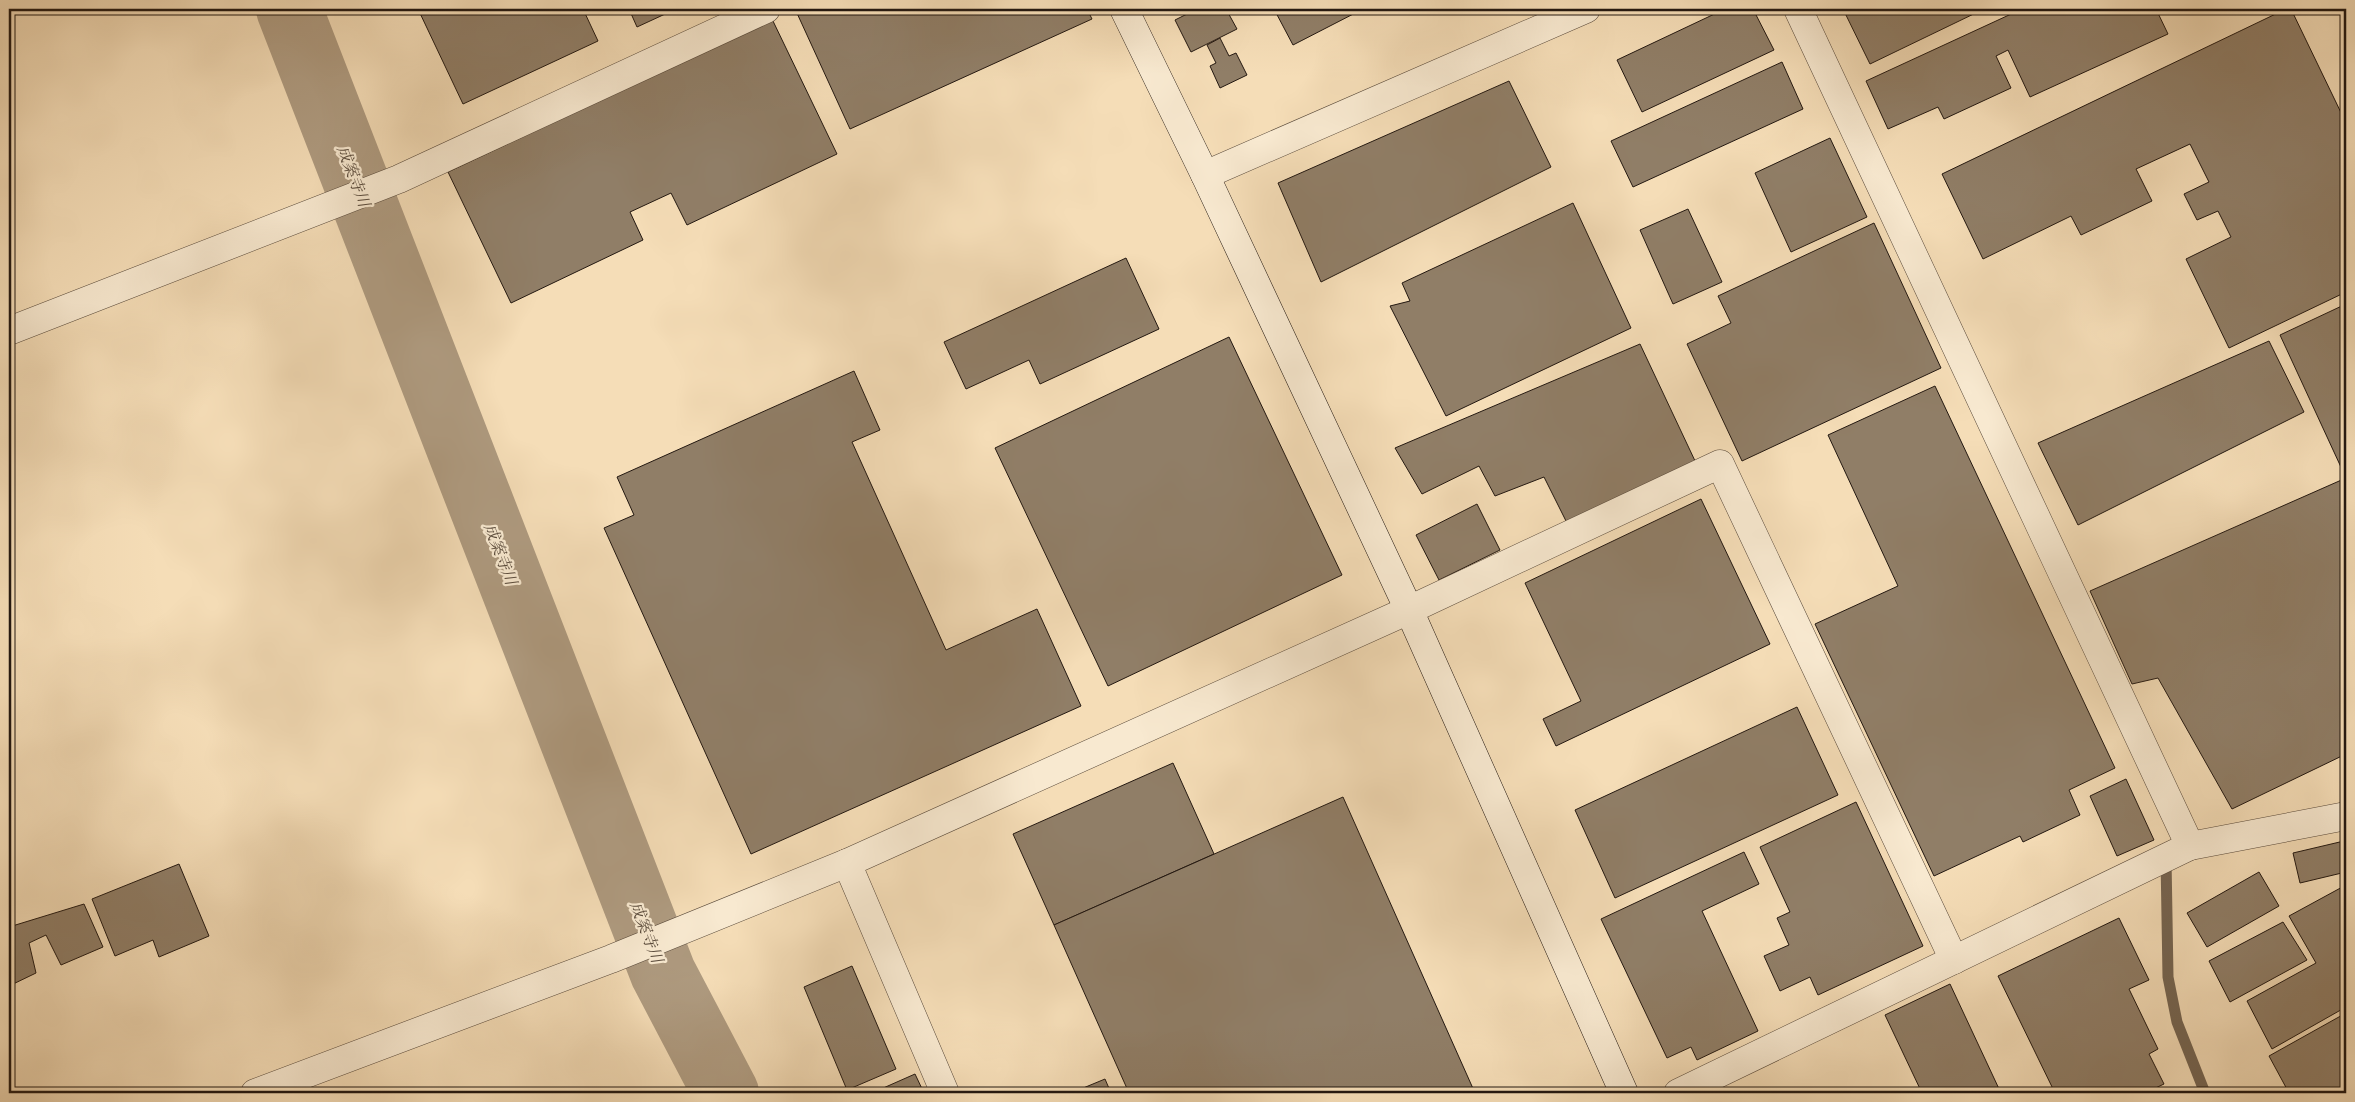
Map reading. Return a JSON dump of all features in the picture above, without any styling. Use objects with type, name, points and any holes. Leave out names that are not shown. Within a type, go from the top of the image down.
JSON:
[{"type":"street","points":[[9,331],[288,224],[399,179],[766,9]]},
{"type":"street","points":[[1124,9],[1205,175],[1409,610],[1624,1093]]},
{"type":"street","points":[[1205,175],[1586,9]]},
{"type":"street","points":[[1798,9],[2190,846]]},
{"type":"street","points":[[255,1093],[611,959],[847,863],[1409,610],[1720,464],[1954,960]]},
{"type":"street","points":[[1678,1093],[2190,846],[2346,816]]},
{"type":"street","points":[[847,863],[945,1093]]},
{"type":"building","points":[[418,9],[583,9],[598,41],[463,104]]},
{"type":"building","points":[[629,9],[676,9],[637,27]]},
{"type":"building","points":[[801,9],[1087,9],[1092,19],[850,129],[796,11]]},
{"type":"building","points":[[1197,9],[1226,9],[1237,29],[1191,52],[1175,20]]},
{"type":"building","points":[[1274,9],[1363,9],[1293,45]]},
{"type":"building","points":[[1725,9],[1753,9],[1774,50],[1642,112],[1617,60]]},
{"type":"building","points":[[1843,9],[1984,9],[1870,64]]},
{"type":"building","points":[[2022,9],[2156,9],[2168,34],[2030,97],[2008,50],[1996,56],[2011,88],[1944,119],[1938,107],[1888,129],[1866,81]]},
{"type":"building","points":[[2286,9],[2291,9],[2346,123],[2346,292],[2229,348],[2186,259],[2231,237],[2218,211],[2197,220],[2184,194],[2209,182],[2190,144],[2136,169],[2152,201],[2081,235],[2071,216],[1983,259],[1942,174]]},
{"type":"building","points":[[772,19],[837,154],[687,225],[671,193],[630,212],[643,240],[511,303],[448,172]]},
{"type":"building","points":[[1220,38],[1229,56],[1236,53],[1247,75],[1220,88],[1210,66],[1216,63],[1207,45]]},
{"type":"building","points":[[1782,62],[1803,109],[1633,187],[1611,141]]},
{"type":"building","points":[[1509,81],[1551,167],[1321,282],[1278,183]]},
{"type":"building","points":[[1830,138],[1867,217],[1791,252],[1755,173]]},
{"type":"building","points":[[1573,203],[1631,328],[1446,416],[1390,306],[1410,301],[1402,283]]},
{"type":"building","points":[[1688,209],[1722,282],[1673,304],[1640,230]]},
{"type":"building","points":[[1874,223],[1941,368],[1742,461],[1687,344],[1731,323],[1718,296]]},
{"type":"building","points":[[1126,258],[1159,329],[1040,384],[1029,360],[966,389],[944,342]]},
{"type":"building","points":[[2346,304],[2346,478],[2280,335]]},
{"type":"building","points":[[1229,337],[1342,575],[1108,686],[995,448]]},
{"type":"building","points":[[2269,341],[2304,412],[2078,525],[2038,443]]},
{"type":"building","points":[[1640,344],[1696,463],[1567,523],[1544,477],[1495,496],[1479,466],[1422,494],[1395,448]]},
{"type":"building","points":[[854,371],[880,430],[852,442],[946,650],[1037,609],[1081,706],[751,854],[604,528],[634,515],[617,477]]},
{"type":"building","points":[[1935,386],[2115,768],[2069,790],[2080,815],[2023,842],[2020,836],[1934,876],[1815,624],[1898,586],[1828,435]]},
{"type":"building","points":[[2346,478],[2346,754],[2232,809],[2158,678],[2132,684],[2090,591]]},
{"type":"building","points":[[1701,499],[1770,644],[1556,746],[1543,719],[1581,701],[1525,583]]},
{"type":"building","points":[[1477,504],[1500,550],[1439,580],[1416,535]]},
{"type":"building","points":[[1797,707],[1838,795],[1615,898],[1575,810]]},
{"type":"building","points":[[1173,763],[1214,854],[1054,925],[1013,834]]},
{"type":"building","points":[[2126,779],[2154,840],[2117,856],[2090,796]]},
{"type":"building","points":[[1343,797],[1475,1093],[1129,1093],[1054,925]]},
{"type":"building","points":[[1856,802],[1923,946],[1818,995],[1810,977],[1780,991],[1764,956],[1789,945],[1777,918],[1790,912],[1760,847]]},
{"type":"building","points":[[2344,841],[2346,872],[2300,883],[2293,853]]},
{"type":"building","points":[[1744,852],[1759,884],[1702,911],[1758,1031],[1697,1060],[1691,1047],[1667,1058],[1601,919]]},
{"type":"building","points":[[179,864],[209,936],[159,957],[153,940],[115,956],[92,899]]},
{"type":"building","points":[[2259,872],[2279,906],[2207,947],[2187,913]]},
{"type":"building","points":[[2346,885],[2346,1007],[2272,1049],[2247,1001],[2316,963],[2289,916]]},
{"type":"building","points":[[84,904],[103,947],[61,965],[46,935],[29,943],[36,973],[9,986],[9,927]]},
{"type":"building","points":[[2119,918],[2149,980],[2129,989],[2158,1049],[2149,1054],[2164,1084],[2145,1093],[2055,1093],[1998,976]]},
{"type":"building","points":[[2283,922],[2307,960],[2230,1002],[2209,961]]},
{"type":"building","points":[[852,966],[896,1069],[847,1090],[804,987]]},
{"type":"building","points":[[1950,984],[2000,1091],[1995,1093],[1922,1093],[1885,1015]]},
{"type":"building","points":[[2346,1013],[2346,1093],[2289,1093],[2269,1056]]},
{"type":"building","points":[[915,1074],[924,1093],[872,1093]]},
{"type":"building","points":[[1105,1079],[1111,1093],[1077,1093],[1076,1091]]},
{"type":"waterway","name":"成案寺川","points":[[289,9],[663,973],[726,1093]]},
{"type":"waterway","points":[[2166,858],[2168,977],[2177,1022],[2205,1093]]}]
